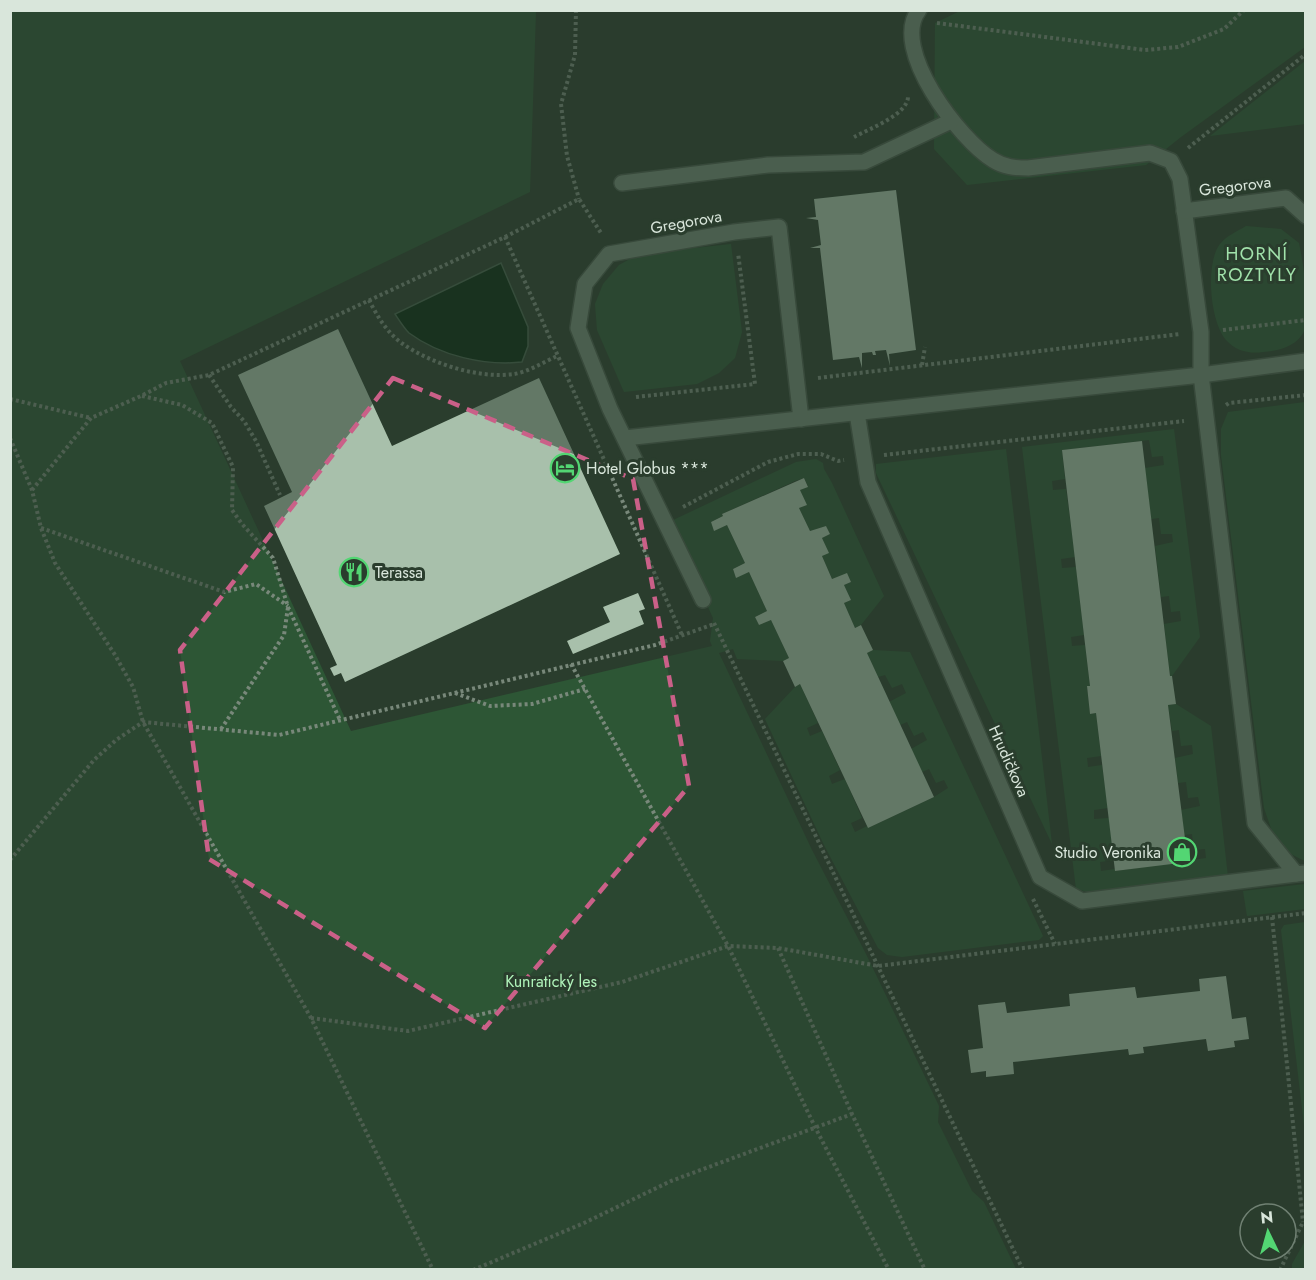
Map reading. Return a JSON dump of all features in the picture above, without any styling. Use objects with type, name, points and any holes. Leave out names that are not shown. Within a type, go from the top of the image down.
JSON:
[{"type":"street","points":[[916,14],[913,50],[933,94],[951,121],[992,159],[1008,167],[1028,168],[1150,153],[1171,161],[1180,179],[1184,211]]},
{"type":"street","points":[[622,183],[768,165],[864,162],[951,121]]},
{"type":"street","name":"Gregorova","points":[[1202,375],[1201,332],[1184,211],[1286,198],[1305,216]]},
{"type":"street","name":"Gregorova","points":[[703,600],[610,409],[578,328],[585,284],[609,254],[734,232],[778,227],[801,419]]},
{"type":"street","points":[[625,438],[1202,375],[1305,361]]},
{"type":"street","name":"Hrudičkova","points":[[1202,375],[1255,823],[1300,873]]},
{"type":"street","name":"Hrudičkova","points":[[857,413],[868,482],[1040,876],[1082,901],[1300,873]]},
{"type":"path","points":[[576,10],[575,55],[561,104],[567,156],[579,200],[601,233]]},
{"type":"path","points":[[916,14],[935,23],[1145,50],[1178,47],[1215,33],[1224,29],[1244,10]]},
{"type":"path","points":[[1171,161],[1305,54]]},
{"type":"path","points":[[854,137],[901,111],[909,100],[908,90]]},
{"type":"path","points":[[32,490],[91,418],[166,383],[208,375],[505,237],[579,200]]},
{"type":"path","points":[[505,237],[682,635]]},
{"type":"path","points":[[636,397],[755,384],[737,247]]},
{"type":"path","points":[[369,300],[378,317],[402,344],[444,365],[484,374],[515,374],[557,356]]},
{"type":"path","points":[[816,378],[1305,320]]},
{"type":"path","points":[[922,365],[926,347]]},
{"type":"path","points":[[208,375],[256,441],[280,495]]},
{"type":"path","points":[[663,518],[768,462],[798,454],[821,454],[838,461],[1207,419],[1229,403],[1305,395]]},
{"type":"path","points":[[141,396],[182,405],[212,423],[233,467],[232,510],[273,558],[288,607],[340,720]]},
{"type":"path","points":[[10,399],[91,418]]},
{"type":"path","points":[[10,438],[32,490],[41,528],[55,563],[115,655],[133,687],[143,722],[311,1018],[433,1269]]},
{"type":"path","points":[[41,528],[224,592],[256,584],[288,607]]},
{"type":"path","points":[[221,729],[284,635],[288,607]]},
{"type":"path","points":[[10,860],[94,760],[116,740],[143,722],[279,735],[655,645],[714,624],[1023,1269]]},
{"type":"path","points":[[570,664],[728,946],[815,1126],[889,1269]]},
{"type":"path","points":[[454,693],[490,706],[532,704],[585,689]]},
{"type":"path","points":[[311,1018],[408,1031],[622,982],[728,946],[778,948],[878,966],[1305,914]]},
{"type":"path","points":[[1272,917],[1304,1221],[1280,1269]]},
{"type":"path","points":[[778,948],[852,1114],[925,1269]]},
{"type":"path","points":[[473,1269],[584,1223],[671,1181],[852,1114]]},
{"type":"highlighted area","points":[[393,378],[633,479],[689,786],[485,1028],[209,859],[180,650]]},
{"type":"green space","name":"Kunratický les","points":[[10,11],[536,11],[530,192],[180,361],[351,731],[712,646],[710,641],[713,618],[669,522],[796,462],[816,459],[823,463],[884,596],[861,625],[855,628],[844,603],[851,600],[844,585],[851,582],[847,574],[832,579],[822,556],[828,552],[822,538],[830,534],[826,526],[810,531],[799,508],[806,505],[800,490],[808,486],[804,478],[795,481],[722,514],[723,516],[711,522],[715,530],[727,525],[745,563],[733,569],[736,577],[749,572],[767,611],[755,617],[759,625],[771,620],[789,658],[783,661],[737,659],[733,649],[719,653],[812,850],[866,954],[939,1106],[938,1122],[972,1191],[984,1202],[1016,1269],[11,1269]]},
{"type":"green space","points":[[960,11],[1305,11],[1305,47],[1146,165],[967,185],[934,149],[935,23]]},
{"type":"green space","points":[[1305,61],[1305,124],[1210,136]]},
{"type":"green space","points":[[1246,226],[1281,229],[1299,243],[1305,287],[1306,325],[1300,338],[1289,346],[1276,350],[1253,353],[1238,349],[1226,340],[1216,320],[1211,292],[1212,264],[1215,253],[1225,239]]},
{"type":"green space","points":[[731,244],[742,332],[735,358],[719,373],[697,384],[624,392],[597,330],[595,304],[603,284],[619,265],[639,254]]},
{"type":"green space","points":[[1305,402],[1305,861],[1287,851],[1277,841],[1264,808],[1221,455],[1221,429],[1228,412]]},
{"type":"green space","points":[[1174,429],[1200,637],[1172,676],[1170,676],[1164,624],[1181,621],[1180,611],[1171,612],[1169,596],[1161,597],[1155,546],[1173,542],[1172,534],[1161,534],[1159,518],[1151,519],[1145,468],[1164,465],[1163,456],[1152,457],[1149,440],[1062,450],[1065,479],[1052,481],[1053,490],[1066,489],[1075,557],[1061,559],[1062,568],[1076,567],[1084,635],[1071,637],[1072,646],[1085,645],[1090,686],[1087,687],[1090,714],[1096,713],[1101,756],[1087,758],[1088,767],[1102,765],[1108,808],[1094,810],[1094,819],[1109,818],[1114,860],[1100,862],[1101,871],[1115,869],[1116,871],[1206,858],[1205,849],[1194,850],[1192,834],[1184,835],[1181,810],[1200,806],[1198,797],[1188,798],[1186,782],[1178,783],[1175,758],[1193,754],[1192,745],[1181,746],[1179,730],[1172,731],[1168,705],[1176,704],[1211,726],[1228,877],[1092,893],[1076,889],[1022,447]]},
{"type":"green space","points":[[1006,449],[1052,844],[876,473],[876,464]]},
{"type":"green space","points":[[873,650],[910,652],[1043,936],[1039,940],[902,957],[887,955],[878,948],[824,845],[765,719],[800,684],[818,723],[807,728],[810,736],[822,731],[840,770],[829,776],[832,784],[845,779],[862,818],[851,823],[855,832],[934,797],[948,788],[944,780],[936,783],[929,769],[922,772],[911,749],[927,740],[923,732],[914,736],[907,722],[900,725],[889,702],[906,693],[902,684],[892,688],[885,675],[878,677],[867,653]]},
{"type":"green space","points":[[1305,884],[1305,909],[1247,916],[1243,891]]},
{"type":"green space","points":[[1306,922],[1305,1134],[1281,930],[1284,925]]},
{"type":"green space","points":[[1305,1241],[1305,1269],[1292,1269],[1293,1262],[1298,1262],[1298,1253]]},
{"type":"shaded area","points":[[501,263],[528,327],[528,346],[522,362],[478,361],[435,348],[409,333],[395,314]]},
{"type":"building","points":[[896,190],[916,350],[889,354],[890,366],[886,350],[875,351],[876,355],[872,352],[862,353],[862,368],[859,357],[833,360],[820,248],[810,248],[821,245],[818,220],[806,218],[816,217],[814,199]]},
{"type":"building","points":[[338,329],[392,446],[539,378],[620,554],[345,682],[341,673],[334,676],[330,668],[337,665],[264,506],[292,492],[238,375]]},
{"type":"building","points":[[1142,441],[1170,676],[1172,676],[1176,704],[1168,705],[1188,862],[1115,871],[1096,713],[1090,714],[1087,686],[1090,686],[1062,450]]},
{"type":"building","points":[[804,478],[808,487],[800,490],[807,505],[799,508],[810,531],[826,526],[830,534],[822,538],[829,553],[822,556],[832,579],[847,573],[851,582],[844,585],[851,600],[844,603],[855,628],[861,625],[873,650],[867,653],[934,797],[868,828],[800,684],[795,687],[783,661],[789,658],[771,620],[759,625],[755,617],[767,611],[749,572],[736,578],[733,569],[745,563],[727,525],[714,531],[711,522],[723,516],[722,514]]},
{"type":"building","points":[[638,593],[645,609],[639,611],[644,624],[573,654],[567,641],[610,622],[603,607]]},
{"type":"building","points":[[1226,976],[1232,1019],[1246,1017],[1249,1039],[1234,1041],[1235,1047],[1208,1051],[1206,1039],[1143,1047],[1144,1053],[1129,1055],[1128,1049],[1013,1062],[1014,1074],[986,1077],[986,1071],[971,1073],[968,1050],[983,1048],[978,1005],[1005,1002],[1007,1013],[1070,1006],[1069,994],[1135,987],[1137,998],[1200,991],[1199,979]]},
{"type":"place","name":"Hotel Globus ***","points":[[565,468]]},
{"type":"place","name":"Terassa","points":[[354,572]]},
{"type":"place","name":"Studio Veronika","points":[[1182,852]]},
{"type":"district","name":"HORNÍ ROZTYLY","points":[[1257,264]]}]
